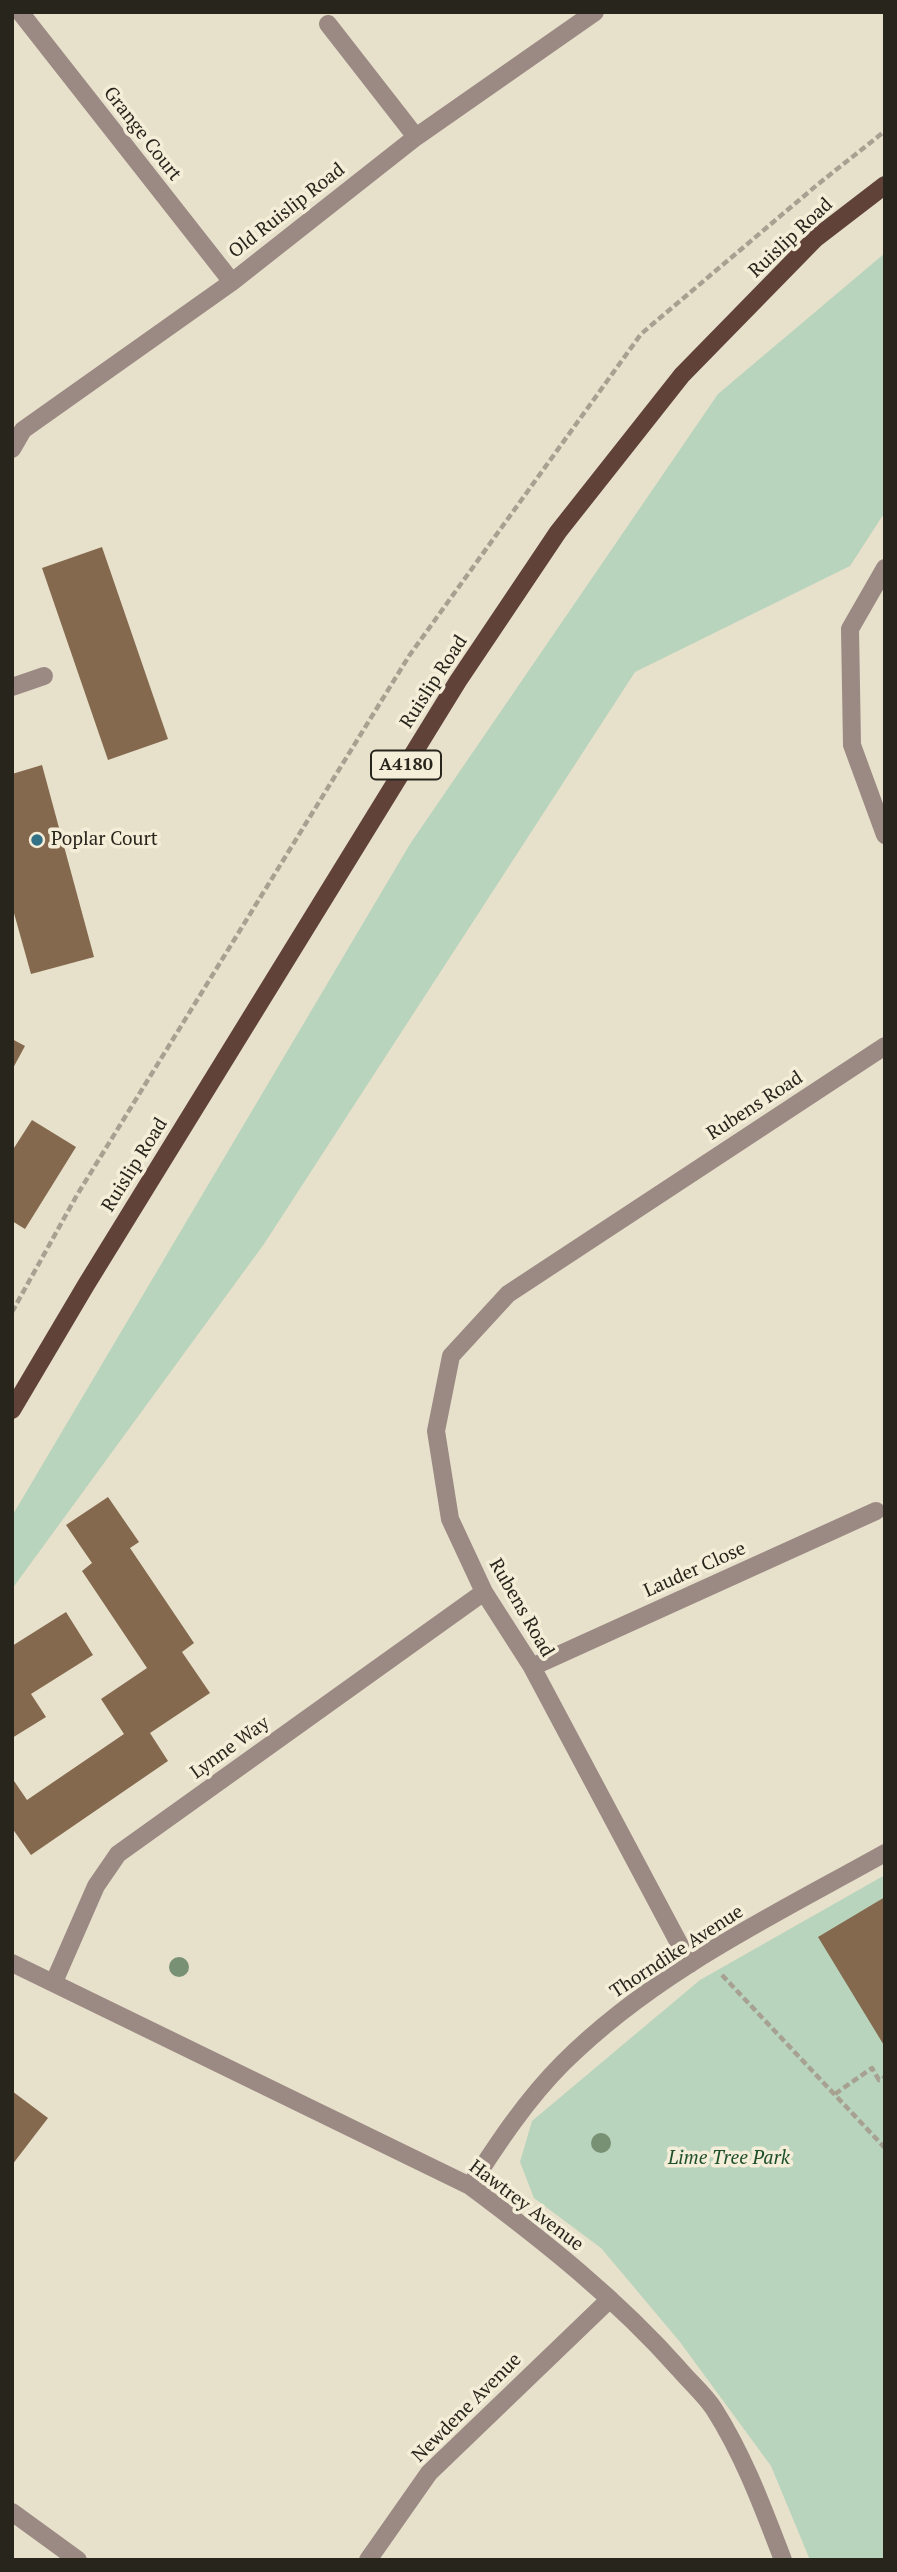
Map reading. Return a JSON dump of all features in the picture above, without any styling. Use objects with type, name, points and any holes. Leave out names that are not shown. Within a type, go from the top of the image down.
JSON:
[{"type":"main road","name":"Ruislip Road","points":[[12,1410],[450,693],[558,532],[682,375],[816,238],[885,185]]},
{"type":"street","name":"Grange Court","points":[[20,12],[232,282]]},
{"type":"street","name":"Old Ruislip Road","points":[[12,449],[23,430],[232,282],[416,137],[595,12]]},
{"type":"street","points":[[328,24],[416,137]]},
{"type":"street","points":[[885,568],[850,629],[852,745],[885,835]]},
{"type":"street","points":[[12,687],[44,676]]},
{"type":"street","name":"Rubens Road","points":[[697,1960],[531,1667],[484,1592],[450,1519],[436,1431],[451,1356],[508,1294],[885,1046]]},
{"type":"street","name":"Lauder Close","points":[[531,1667],[876,1511]]},
{"type":"street","name":"Lynne Way","points":[[54,1982],[96,1886],[118,1854],[484,1592]]},
{"type":"street","name":"Thorndike Avenue","points":[[470,2186],[517,2114],[563,2063],[616,2015],[697,1960],[885,1853]]},
{"type":"street","name":"Hawtrey Avenue","points":[[12,1963],[470,2186],[537,2235],[657,2344],[713,2408],[752,2479],[783,2560]]},
{"type":"street","name":"Newdene Avenue","points":[[368,2560],[429,2473],[610,2299]]},
{"type":"street","points":[[12,2512],[78,2560]]},
{"type":"path","points":[[12,1312],[77,1195],[409,656],[641,334],[885,131]]},
{"type":"path","points":[[697,1960],[835,2095],[885,2148]]},
{"type":"path","points":[[835,2095],[872,2068],[879,2080],[885,2077]]},
{"type":"green space","points":[[885,253],[885,512],[850,566],[635,672],[264,1244],[12,1589],[12,1516],[410,844],[718,394]]},
{"type":"green space","name":"Lime Tree Park","points":[[885,1875],[885,2560],[810,2560],[771,2466],[680,2342],[601,2248],[534,2198],[520,2162],[532,2121],[700,1980]]},
{"type":"building","points":[[102,547],[168,739],[108,760],[42,568]]},
{"type":"building","name":"Poplar Court","points":[[42,765],[94,957],[31,974],[12,906],[12,774]]},
{"type":"building","points":[[12,1039],[25,1046],[12,1070]]},
{"type":"building","points":[[32,1120],[76,1147],[25,1229],[12,1221],[12,1151]]},
{"type":"building","points":[[108,1497],[139,1542],[130,1548],[194,1643],[182,1652],[210,1693],[150,1733],[168,1761],[31,1855],[12,1828],[12,1778],[27,1800],[124,1734],[101,1699],[147,1668],[82,1571],[92,1563],[66,1525]]},
{"type":"building","points":[[66,1612],[93,1655],[31,1694],[46,1717],[12,1738],[12,1646]]},
{"type":"building","points":[[885,1897],[885,2047],[818,1937]]},
{"type":"building","points":[[12,2091],[48,2118],[12,2165]]},
{"type":"place","name":"Poplar Court","points":[[37,840]]}]
